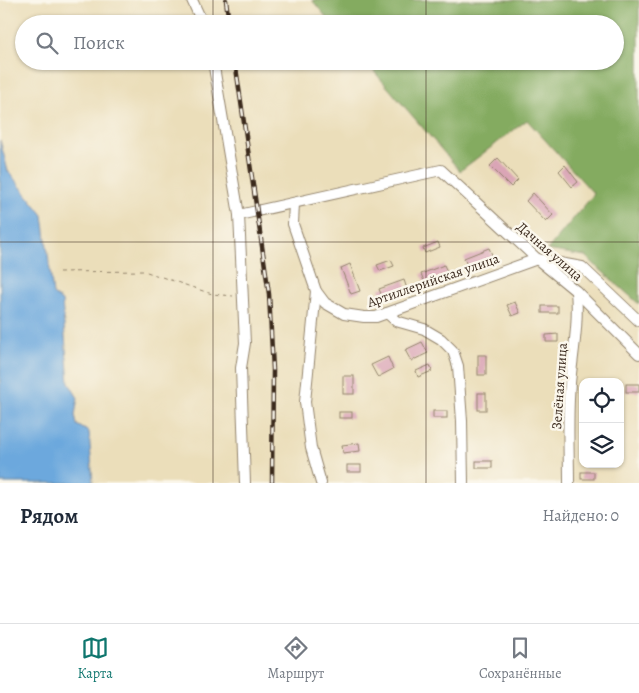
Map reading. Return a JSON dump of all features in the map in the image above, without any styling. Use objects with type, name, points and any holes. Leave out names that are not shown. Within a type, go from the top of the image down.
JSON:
[{"type":"street","points":[[192,0],[199,15]]},
{"type":"street","points":[[215,70],[239,215],[244,297],[245,343],[241,368],[246,483]]},
{"type":"street","name":"Дачная улица","points":[[294,203],[441,170],[537,259],[576,291],[639,354]]},
{"type":"street","points":[[239,215],[294,203]]},
{"type":"street","name":"Артиллерийская улица","points":[[294,203],[293,224],[316,291],[325,303],[344,314],[376,317],[537,259]]},
{"type":"street","points":[[537,259],[582,267],[639,321]]},
{"type":"street","name":"Артиллерийская улица","points":[[316,291],[305,402],[311,448],[321,483]]},
{"type":"street","name":"Зелёная улица","points":[[569,483],[570,384],[575,354],[576,291]]},
{"type":"street","points":[[387,313],[396,322],[424,329],[440,339],[453,351],[458,366],[462,421],[463,483]]},
{"type":"path","points":[[58,272],[144,271],[212,294],[244,297]]},
{"type":"green space","points":[[312,0],[639,0],[639,304],[585,256],[547,250],[594,194],[527,120],[460,171],[373,70],[624,70],[624,15],[324,15]]},
{"type":"water","points":[[0,140],[8,171],[43,215],[53,294],[62,301],[69,383],[78,398],[75,415],[77,425],[89,432],[93,483],[0,483]]},
{"type":"building","points":[[498,158],[518,180],[511,187],[490,166]]},
{"type":"building","points":[[565,165],[578,182],[572,187],[559,171]]},
{"type":"building","points":[[533,193],[553,215],[546,222],[526,201]]},
{"type":"building","points":[[438,242],[440,247],[425,253],[423,248]]},
{"type":"building","points":[[489,248],[493,257],[468,267],[464,258]]},
{"type":"building","points":[[391,260],[394,266],[380,271],[377,265]]},
{"type":"building","points":[[350,264],[360,291],[351,294],[341,268]]},
{"type":"building","points":[[444,265],[448,274],[425,283],[421,274]]},
{"type":"building","points":[[404,280],[407,289],[383,299],[379,289]]},
{"type":"building","points":[[515,302],[520,313],[512,316],[507,305]]},
{"type":"building","points":[[542,306],[558,306],[558,313],[542,313]]},
{"type":"building","points":[[558,334],[558,342],[546,342],[546,335]]},
{"type":"building","points":[[422,342],[428,353],[411,361],[405,350]]},
{"type":"building","points":[[478,355],[486,355],[486,375],[478,375]]},
{"type":"building","points":[[388,357],[393,369],[378,377],[371,365]]},
{"type":"building","points":[[430,365],[432,371],[418,377],[416,371]]},
{"type":"building","points":[[343,376],[354,376],[354,394],[343,394]]},
{"type":"building","points":[[626,384],[639,384],[639,392],[626,392]]},
{"type":"building","points":[[478,393],[486,393],[486,410],[478,410]]},
{"type":"building","points":[[433,411],[447,411],[447,418],[433,418]]},
{"type":"building","points":[[339,412],[352,412],[352,418],[339,418]]},
{"type":"building","points":[[359,443],[360,451],[343,453],[342,445]]},
{"type":"building","points":[[476,461],[492,461],[492,468],[476,468]]},
{"type":"building","points":[[347,465],[361,465],[361,472],[347,472]]},
{"type":"building","points":[[581,472],[594,472],[594,479],[581,479]]},
{"type":"railway","points":[[226,0],[228,15]]},
{"type":"railway","points":[[236,70],[269,294],[273,370],[272,483]]}]
